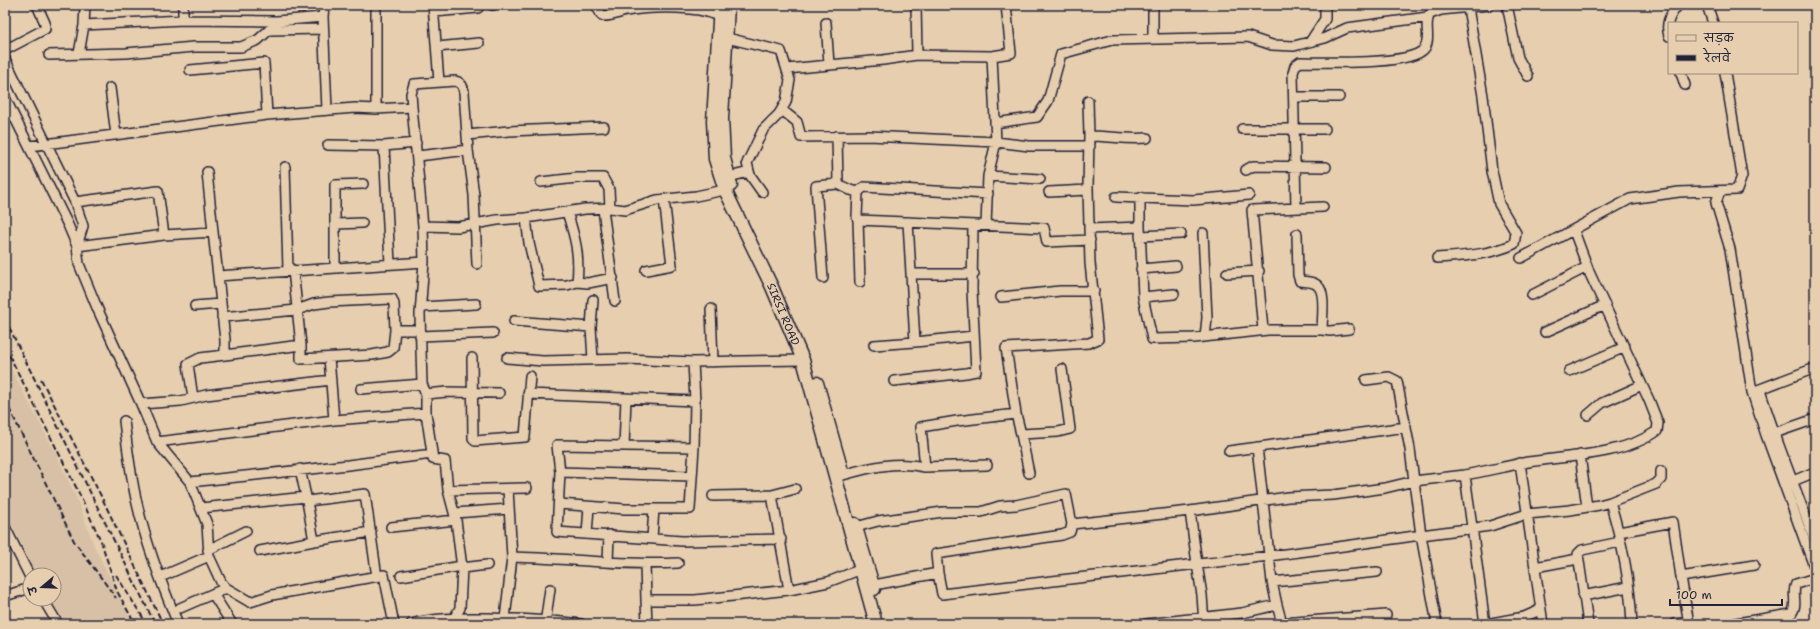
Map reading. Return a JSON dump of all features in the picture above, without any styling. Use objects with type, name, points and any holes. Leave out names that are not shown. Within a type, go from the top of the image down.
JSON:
[{"type":"main road","name":"SIRSI ROAD","points":[[728,5],[722,15],[713,121],[715,160],[779,283],[802,336],[825,410],[856,527],[884,624]]},
{"type":"main road","name":"SIRSI ROAD","points":[[722,15],[727,38],[722,120],[724,158],[729,185],[803,360],[859,570],[866,584],[876,624]]},
{"type":"street","points":[[5,50],[44,28],[45,23],[37,5]]},
{"type":"street","points":[[79,54],[84,25],[85,5]]},
{"type":"street","points":[[182,5],[183,20]]},
{"type":"street","points":[[324,5],[323,29],[326,110]]},
{"type":"street","points":[[596,5],[602,16],[626,8],[690,8],[705,10],[722,15]]},
{"type":"street","points":[[916,5],[917,54]]},
{"type":"street","points":[[787,69],[876,60],[917,54],[992,56],[1011,53],[1006,5]]},
{"type":"street","points":[[1152,5],[1153,39]]},
{"type":"street","points":[[1310,42],[1325,20],[1325,5]]},
{"type":"street","points":[[995,123],[1037,117],[1048,101],[1060,54],[1112,40],[1248,37],[1272,45],[1294,46],[1310,42],[1347,28],[1428,17],[1433,12],[1489,5]]},
{"type":"street","points":[[1507,5],[1518,58],[1528,76]]},
{"type":"street","points":[[1668,30],[1667,24],[1669,18],[1678,5]]},
{"type":"street","points":[[1707,5],[1713,22]]},
{"type":"street","points":[[439,82],[434,9],[478,8]]},
{"type":"street","points":[[1437,258],[1479,254],[1504,248],[1514,244],[1516,233],[1499,204],[1493,178],[1484,96],[1468,8]]},
{"type":"street","points":[[376,11],[376,109]]},
{"type":"street","points":[[84,25],[183,20],[277,20],[323,17]]},
{"type":"street","points":[[1296,208],[1293,73],[1295,66],[1300,62],[1369,62],[1415,56],[1424,49],[1427,44],[1428,17]]},
{"type":"street","points":[[826,23],[829,64]]},
{"type":"street","points":[[48,55],[126,53],[194,47],[241,47],[258,40],[269,30],[323,29]]},
{"type":"street","points":[[727,38],[781,51],[790,80],[786,102],[782,110],[763,130],[747,163],[749,172],[762,192]]},
{"type":"street","points":[[437,47],[479,43]]},
{"type":"street","points":[[986,226],[988,176],[996,142],[992,56]]},
{"type":"street","points":[[5,59],[75,202],[83,226],[77,246]]},
{"type":"street","points":[[190,70],[264,63],[267,115]]},
{"type":"street","points":[[1681,74],[1685,85]]},
{"type":"street","points":[[1521,258],[1574,231],[1630,199],[1679,192],[1737,190],[1742,176],[1725,74]]},
{"type":"street","points":[[453,621],[460,608],[462,567],[455,516],[448,490],[445,461],[434,460],[432,454],[426,413],[426,394],[422,384],[420,333],[424,262],[418,156],[411,94],[414,84],[455,81],[462,85],[464,92],[468,150],[474,195],[477,264]]},
{"type":"street","points":[[110,88],[116,135]]},
{"type":"street","points":[[1294,97],[1339,97]]},
{"type":"street","points":[[5,98],[68,225],[77,246],[80,264],[98,310],[157,442],[190,482],[207,524],[209,553],[221,582],[226,588],[250,602],[278,594],[384,575],[394,624]]},
{"type":"street","points":[[1029,473],[1022,434],[1016,414],[1006,348],[1089,343],[1098,339],[1089,230],[1088,190],[1090,146],[1088,101]]},
{"type":"street","points":[[30,146],[46,142],[116,135],[267,115],[326,110],[412,107]]},
{"type":"street","points":[[782,110],[797,122],[801,137],[877,136],[996,142],[1029,146],[1090,146]]},
{"type":"street","points":[[467,135],[509,131],[604,127]]},
{"type":"street","points":[[1242,129],[1325,129]]},
{"type":"street","points":[[837,136],[838,184]]},
{"type":"street","points":[[1089,136],[1112,136],[1134,139],[1147,138]]},
{"type":"street","points":[[328,145],[384,146],[416,143]]},
{"type":"street","points":[[384,146],[390,264]]},
{"type":"street","points":[[418,156],[468,150]]},
{"type":"street","points":[[1246,170],[1253,166],[1326,167]]},
{"type":"street","points":[[222,317],[297,310],[314,304],[328,302],[392,299],[394,304],[396,330],[393,348],[388,352],[329,358],[301,359],[297,310],[290,270],[285,167]]},
{"type":"street","points":[[207,172],[225,355]]},
{"type":"street","points":[[423,226],[458,227],[497,220],[526,218],[553,213],[606,208],[625,210],[664,199],[696,196],[729,185],[749,172]]},
{"type":"street","points":[[988,176],[1040,179]]},
{"type":"street","points":[[541,182],[577,178],[603,178],[609,188],[606,208],[615,301]]},
{"type":"street","points":[[335,267],[335,185],[363,184]]},
{"type":"street","points":[[823,278],[816,186],[838,184],[858,192]]},
{"type":"street","points":[[860,282],[857,217],[858,192],[864,187],[988,194]]},
{"type":"street","points":[[1049,192],[1088,190]]},
{"type":"street","points":[[75,202],[158,191],[164,235]]},
{"type":"street","points":[[1720,191],[1716,203],[1730,249],[1756,391],[1815,569]]},
{"type":"street","points":[[1116,196],[1193,200],[1248,195]]},
{"type":"street","points":[[1140,197],[1143,297],[1152,339],[1205,337],[1264,330],[1330,331],[1349,329]]},
{"type":"street","points":[[646,270],[672,265],[664,199]]},
{"type":"street","points":[[1264,330],[1252,210],[1323,207]]},
{"type":"street","points":[[567,212],[574,235],[579,263],[577,282]]},
{"type":"street","points":[[526,218],[529,242],[539,286],[567,285],[577,282],[588,283],[613,278]]},
{"type":"street","points":[[858,220],[1044,228],[1047,242],[1090,240]]},
{"type":"street","points":[[908,222],[915,342]]},
{"type":"street","points":[[336,224],[362,223]]},
{"type":"street","points":[[894,381],[976,371],[972,290],[974,274],[972,249],[973,225]]},
{"type":"street","points":[[1089,230],[1140,231],[1180,234]]},
{"type":"street","points":[[1072,524],[1190,511],[1288,497],[1333,495],[1385,488],[1414,481],[1465,475],[1520,464],[1580,455],[1629,444],[1657,431],[1658,423],[1642,384],[1587,267],[1574,231]]},
{"type":"street","points":[[77,246],[164,235],[213,232]]},
{"type":"street","points":[[1203,233],[1207,318],[1205,337]]},
{"type":"street","points":[[1296,234],[1298,275],[1300,281],[1311,282],[1319,286],[1323,294],[1322,330]]},
{"type":"street","points":[[218,276],[424,262]]},
{"type":"street","points":[[1141,269],[1176,266]]},
{"type":"street","points":[[1532,295],[1587,267]]},
{"type":"street","points":[[1227,273],[1259,271]]},
{"type":"street","points":[[911,274],[974,274]]},
{"type":"street","points":[[1000,298],[1060,291],[1094,291]]},
{"type":"street","points":[[1143,297],[1174,294]]},
{"type":"street","points":[[592,300],[591,327],[593,360]]},
{"type":"street","points":[[195,306],[220,304]]},
{"type":"street","points":[[421,307],[476,304]]},
{"type":"street","points":[[1545,332],[1605,305]]},
{"type":"street","points":[[711,309],[713,362]]},
{"type":"street","points":[[514,321],[591,327]]},
{"type":"street","points":[[396,330],[420,333],[493,333]]},
{"type":"street","points":[[874,345],[974,336]]},
{"type":"street","points":[[193,398],[188,364],[200,358],[301,345]]},
{"type":"street","points":[[1569,371],[1625,347]]},
{"type":"street","points":[[329,358],[334,420]]},
{"type":"street","points":[[472,358],[473,438],[475,441],[525,437],[530,376]]},
{"type":"street","points":[[508,358],[543,361],[627,359],[693,362],[803,360]]},
{"type":"street","points":[[559,504],[589,507],[690,509],[695,401],[693,362]]},
{"type":"street","points":[[1756,391],[1815,368]]},
{"type":"street","points":[[1022,434],[1058,432],[1070,429],[1062,369]]},
{"type":"street","points":[[1366,380],[1389,377],[1396,381],[1406,427],[1421,535],[1437,624]]},
{"type":"street","points":[[141,404],[331,380]]},
{"type":"street","points":[[361,389],[422,384]]},
{"type":"street","points":[[1588,415],[1608,400],[1642,384]]},
{"type":"street","points":[[426,394],[447,392],[498,393]]},
{"type":"street","points":[[528,394],[695,401]]},
{"type":"street","points":[[624,446],[626,399]]},
{"type":"street","points":[[157,442],[334,420],[426,413]]},
{"type":"street","points":[[925,467],[921,427],[1016,414]]},
{"type":"street","points":[[1770,434],[1815,419]]},
{"type":"street","points":[[124,421],[135,494],[144,530],[161,582],[178,624]]},
{"type":"street","points":[[1229,451],[1406,427]]},
{"type":"street","points":[[1770,434],[1812,522],[1815,542]]},
{"type":"street","points":[[694,447],[557,445],[560,472],[557,532],[682,540],[781,539]]},
{"type":"street","points":[[1257,447],[1272,582],[1282,624],[1386,615]]},
{"type":"street","points":[[190,482],[432,454]]},
{"type":"street","points":[[1580,455],[1588,507]]},
{"type":"street","points":[[843,475],[885,465],[912,464],[925,467],[986,465]]},
{"type":"street","points":[[1520,464],[1543,624]]},
{"type":"street","points":[[300,470],[314,541]]},
{"type":"street","points":[[856,527],[943,512],[981,512],[1000,506],[1016,505],[1066,494],[1072,524],[1070,532],[1062,535],[936,554],[942,594],[1197,564],[1270,557],[1490,526],[1527,514],[1588,507],[1610,502],[1656,484],[1661,479],[1661,471]]},
{"type":"street","points":[[560,472],[692,476]]},
{"type":"street","points":[[1793,481],[1815,472]]},
{"type":"street","points":[[1465,475],[1486,624],[1524,616],[1540,610]]},
{"type":"street","points":[[448,490],[527,488]]},
{"type":"street","points":[[505,618],[512,557],[508,489]]},
{"type":"street","points":[[713,496],[772,495],[795,490]]},
{"type":"street","points":[[201,508],[365,494],[377,577]]},
{"type":"street","points":[[772,495],[789,590]]},
{"type":"street","points":[[1610,502],[1619,532],[1628,587],[1632,624]]},
{"type":"street","points":[[587,534],[589,507]]},
{"type":"street","points":[[391,527],[455,516],[509,509]]},
{"type":"street","points":[[652,538],[654,509]]},
{"type":"street","points":[[1190,511],[1204,620]]},
{"type":"street","points":[[1619,532],[1673,522],[1688,623],[1675,624]]},
{"type":"street","points":[[6,530],[25,567]]},
{"type":"street","points":[[165,575],[209,553],[246,531]]},
{"type":"street","points":[[260,550],[371,532]]},
{"type":"street","points":[[608,562],[609,535]]},
{"type":"street","points":[[1588,624],[1578,554],[1582,550],[1620,542]]},
{"type":"street","points":[[512,557],[555,557],[645,564],[678,563]]},
{"type":"street","points":[[1535,567],[1578,559]]},
{"type":"street","points":[[645,564],[647,624]]},
{"type":"street","points":[[401,576],[487,565]]},
{"type":"street","points":[[1681,577],[1754,565]]},
{"type":"street","points":[[646,600],[694,600],[789,590],[828,582],[859,570]]},
{"type":"street","points":[[1272,582],[1378,572]]},
{"type":"street","points":[[874,586],[938,573]]},
{"type":"street","points":[[1730,624],[1760,622],[1791,614],[1795,606],[1794,587],[1796,584],[1815,578]]},
{"type":"street","points":[[1583,596],[1628,587]]},
{"type":"street","points":[[180,608],[226,588]]},
{"type":"street","points":[[545,622],[550,589]]},
{"type":"street","points":[[5,596],[22,591]]},
{"type":"street","points":[[213,594],[232,624]]},
{"type":"street","points":[[1146,624],[1204,620],[1277,605]]},
{"type":"street","points":[[47,607],[58,624]]},
{"type":"street","points":[[411,624],[429,619],[484,621],[505,618],[581,624]]},
{"type":"shaded area","points":[[5,357],[56,454],[77,499],[95,548],[133,624],[66,624],[55,607],[62,607],[62,567],[32,567],[5,511]]},
{"type":"railway","points":[[5,319],[155,624]]},
{"type":"railway","points":[[5,347],[77,489],[101,541],[117,591],[135,624]]},
{"type":"railway","points":[[41,379],[101,496],[163,624]]},
{"type":"railway","points":[[5,400],[74,541],[116,598]]},
{"type":"railway","points":[[116,575],[147,624]]}]
